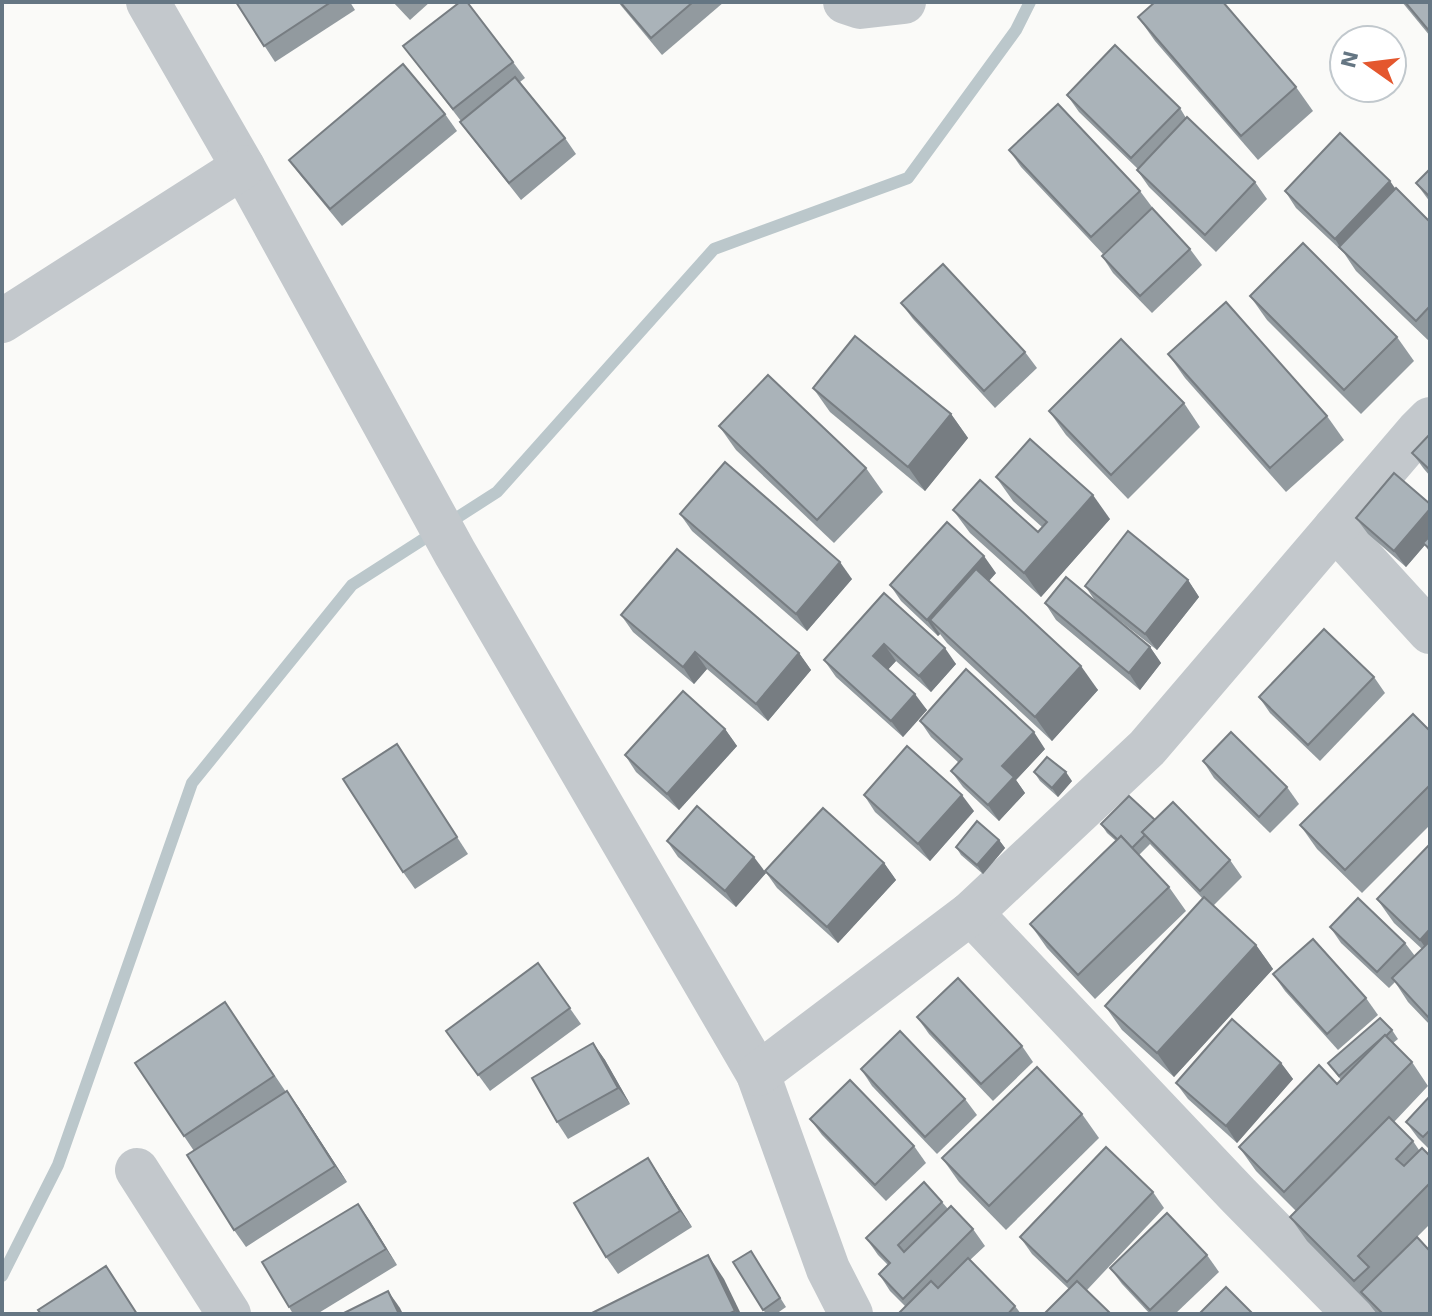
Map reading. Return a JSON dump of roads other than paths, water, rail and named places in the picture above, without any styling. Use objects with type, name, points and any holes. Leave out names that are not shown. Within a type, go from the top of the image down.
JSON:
[{"type":"street","points":[[148,2],[243,167],[419,490],[758,1074],[828,1269],[851,1314]]},
{"type":"street","points":[[845,2],[860,7],[904,2]]},
{"type":"street","points":[[2,321],[243,167]]},
{"type":"street","points":[[758,1074],[971,913],[1147,748],[1430,419]]},
{"type":"street","points":[[1335,528],[1430,632]]},
{"type":"street","points":[[971,913],[1355,1314]]},
{"type":"street","points":[[137,1170],[229,1314]]},
{"type":"waterway","points":[[2,1276],[58,1165],[192,783],[352,585],[497,492],[714,249],[908,178],[1016,30],[1030,2]]}]
